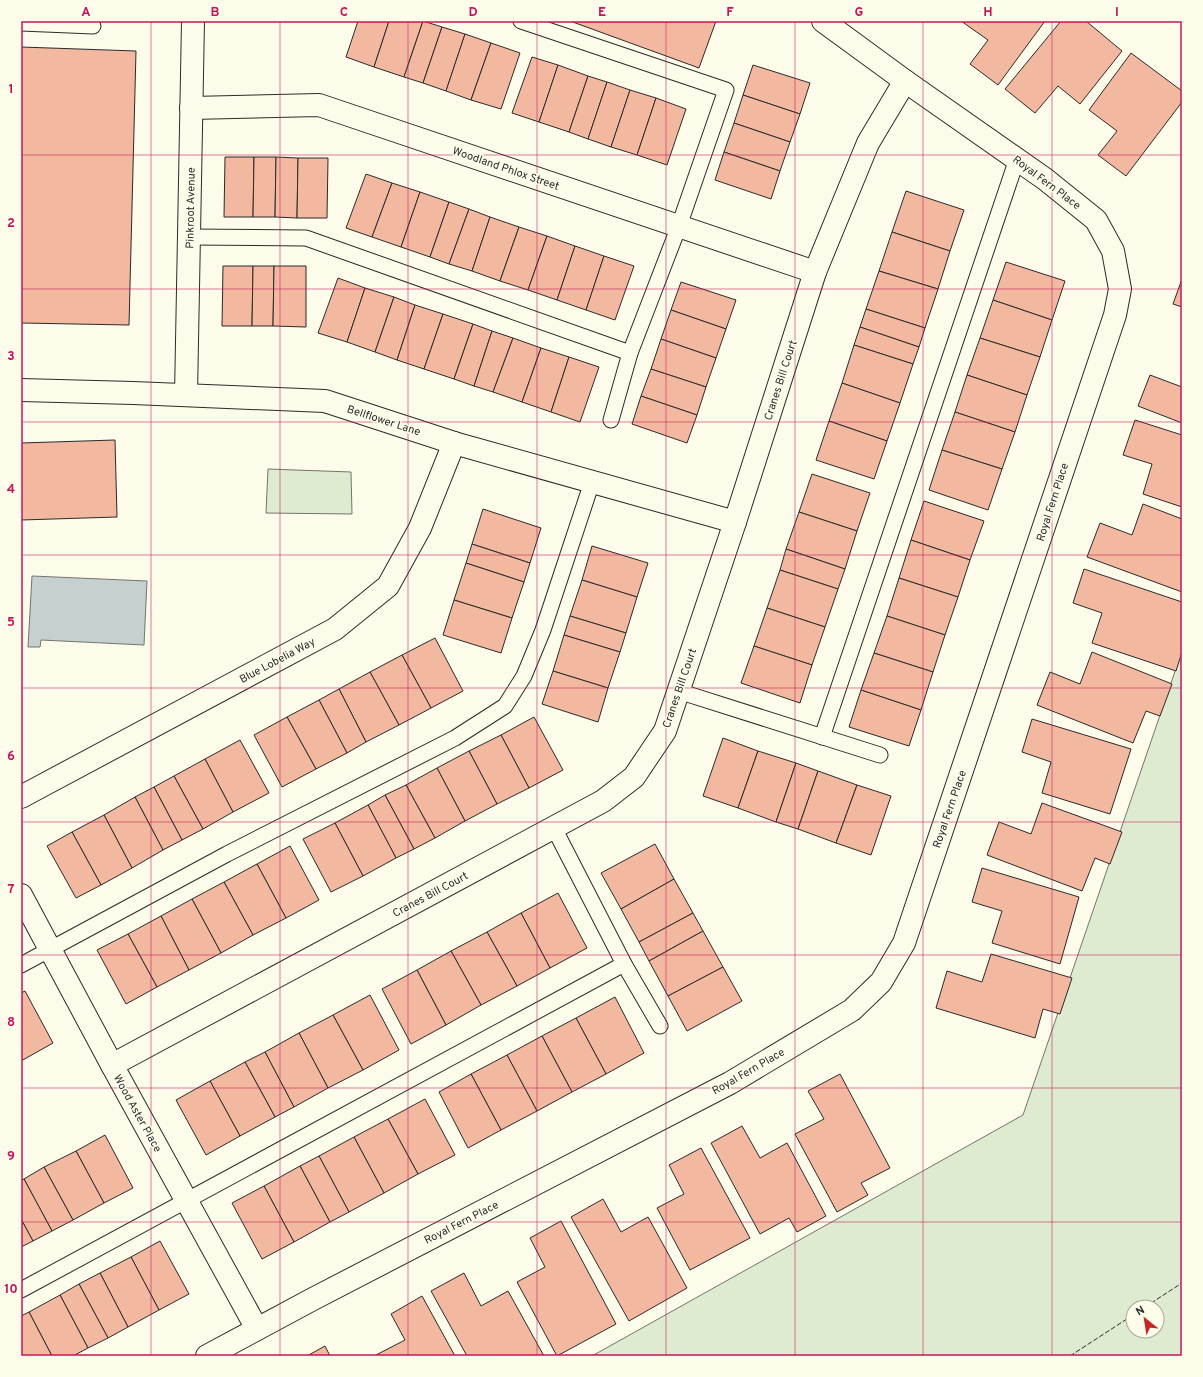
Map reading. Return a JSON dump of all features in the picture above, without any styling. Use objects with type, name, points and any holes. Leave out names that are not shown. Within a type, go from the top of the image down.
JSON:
[{"type":"street","name":"Pinkroot Avenue","points":[[186,395],[194,21]]},
{"type":"street","name":"Royal Fern Place","points":[[207,1356],[730,1083],[852,1010],[881,982],[904,943],[1115,315],[1120,289],[1113,251],[1096,220],[1045,179],[905,81],[823,21]]},
{"type":"street","name":"Cranes Bill Court","points":[[112,1065],[603,801],[634,777],[665,731],[735,522],[815,272],[868,143],[905,81]]},
{"type":"street","name":"Woodland Phlox Street","points":[[191,108],[319,105],[815,272]]},
{"type":"street","name":"Bellflower Lane","points":[[21,390],[325,401],[454,443],[735,522]]},
{"type":"street","name":"Blue Lobelia Way","points":[[21,797],[335,629],[388,586],[420,528],[454,443]]},
{"type":"street","name":"Wood Aster Place","points":[[21,895],[112,1065],[257,1329]]},
{"type":"lane","points":[[521,21],[726,90],[678,226],[630,353],[611,420]]},
{"type":"lane","points":[[21,23],[93,26]]},
{"type":"lane","points":[[822,737],[1017,159]]},
{"type":"lane","points":[[189,237],[306,238],[630,353]]},
{"type":"lane","points":[[21,965],[227,854],[455,738],[505,706],[524,676],[543,630],[592,482]]},
{"type":"lane","points":[[678,691],[880,755]]},
{"type":"lane","points":[[554,828],[624,964],[660,1026]]},
{"type":"lane","points":[[21,1290],[624,964]]},
{"type":"green space","points":[[268,469],[351,472],[352,514],[266,513]]},
{"type":"green space","points":[[1182,651],[1182,1356],[592,1356],[1023,1115]]},
{"type":"shaded area","points":[[32,576],[147,581],[144,645],[41,640],[40,647],[28,647]]},
{"type":"building","points":[[358,21],[389,21],[374,67],[346,57]]},
{"type":"building","points":[[389,21],[423,21],[404,77],[374,67]]},
{"type":"building","points":[[423,21],[442,27],[423,83],[404,77]]},
{"type":"building","points":[[570,21],[716,21],[699,68]]},
{"type":"building","points":[[961,21],[1045,21],[998,85],[970,64],[988,40]]},
{"type":"building","points":[[1061,21],[1086,21],[1122,51],[1080,104],[1058,86],[1035,113],[1005,89]]},
{"type":"building","points":[[442,27],[465,34],[446,91],[423,83]]},
{"type":"building","points":[[465,34],[491,43],[471,100],[446,91]]},
{"type":"building","points":[[491,43],[520,53],[501,109],[471,100]]},
{"type":"building","points":[[21,47],[136,51],[129,325],[21,323]]},
{"type":"building","points":[[1131,53],[1182,91],[1182,102],[1126,176],[1098,155],[1117,131],[1089,110]]},
{"type":"building","points":[[532,57],[558,65],[539,122],[512,113]]},
{"type":"building","points":[[558,65],[588,76],[569,132],[539,122]]},
{"type":"building","points":[[753,65],[810,83],[800,114],[743,95]]},
{"type":"building","points":[[588,76],[607,82],[588,139],[569,132]]},
{"type":"building","points":[[607,82],[630,90],[611,147],[588,139]]},
{"type":"building","points":[[630,90],[656,98],[637,155],[611,147]]},
{"type":"building","points":[[743,95],[800,114],[790,142],[734,123]]},
{"type":"building","points":[[656,98],[686,109],[667,165],[637,155]]},
{"type":"building","points":[[734,123],[790,142],[780,171],[724,152]]},
{"type":"building","points":[[724,152],[780,171],[771,199],[715,180]]},
{"type":"building","points":[[225,157],[254,157],[253,217],[224,217]]},
{"type":"building","points":[[254,157],[276,157],[275,217],[253,217]]},
{"type":"building","points":[[276,157],[298,158],[297,218],[275,217]]},
{"type":"building","points":[[298,158],[328,158],[327,218],[297,218]]},
{"type":"building","points":[[366,174],[392,183],[372,237],[346,228]]},
{"type":"building","points":[[392,183],[420,192],[401,247],[372,237]]},
{"type":"building","points":[[906,191],[964,210],[950,251],[892,232]]},
{"type":"building","points":[[420,192],[449,202],[430,257],[401,247]]},
{"type":"building","points":[[449,202],[469,209],[449,264],[430,257]]},
{"type":"building","points":[[469,209],[490,217],[472,271],[449,264]]},
{"type":"building","points":[[490,217],[519,227],[500,281],[472,271]]},
{"type":"building","points":[[519,227],[547,236],[528,290],[500,281]]},
{"type":"building","points":[[892,232],[950,251],[938,289],[879,271]]},
{"type":"building","points":[[547,236],[575,246],[557,300],[528,290]]},
{"type":"building","points":[[575,246],[604,256],[586,310],[557,300]]},
{"type":"building","points":[[604,256],[634,266],[615,320],[586,310]]},
{"type":"building","points":[[1006,262],[1065,281],[1052,320],[993,300]]},
{"type":"building","points":[[223,266],[253,266],[252,326],[222,326]]},
{"type":"building","points":[[253,266],[274,266],[273,326],[252,326]]},
{"type":"building","points":[[274,266],[306,266],[306,327],[273,326]]},
{"type":"building","points":[[879,271],[938,289],[925,328],[866,309]]},
{"type":"building","points":[[338,278],[365,288],[347,342],[318,333]]},
{"type":"building","points":[[1182,279],[1182,307],[1173,304]]},
{"type":"building","points":[[681,282],[736,300],[726,329],[671,310]]},
{"type":"building","points":[[365,288],[394,297],[375,352],[347,342]]},
{"type":"building","points":[[394,297],[415,305],[397,360],[375,352]]},
{"type":"building","points":[[993,300],[1052,320],[1040,357],[980,338]]},
{"type":"building","points":[[415,305],[443,314],[424,369],[397,360]]},
{"type":"building","points":[[866,309],[925,328],[919,347],[860,327]]},
{"type":"building","points":[[671,310],[726,329],[716,358],[661,339]]},
{"type":"building","points":[[443,314],[473,324],[454,379],[424,369]]},
{"type":"building","points":[[473,324],[492,331],[474,386],[454,379]]},
{"type":"building","points":[[860,327],[919,347],[913,364],[854,345]]},
{"type":"building","points":[[492,331],[513,338],[493,392],[474,386]]},
{"type":"building","points":[[513,338],[541,348],[522,402],[493,392]]},
{"type":"building","points":[[980,338],[1040,357],[1027,395],[967,375]]},
{"type":"building","points":[[661,339],[716,358],[706,387],[651,369]]},
{"type":"building","points":[[854,345],[913,364],[900,403],[842,383]]},
{"type":"building","points":[[541,348],[569,357],[551,412],[522,402]]},
{"type":"building","points":[[569,357],[599,367],[580,422],[551,412]]},
{"type":"building","points":[[651,369],[706,387],[697,415],[641,396]]},
{"type":"building","points":[[967,375],[1027,395],[1015,432],[955,412]]},
{"type":"building","points":[[1150,375],[1182,387],[1182,423],[1138,406]]},
{"type":"building","points":[[842,383],[900,403],[887,441],[829,421]]},
{"type":"building","points":[[641,396],[697,415],[687,443],[632,424]]},
{"type":"building","points":[[955,412],[1015,432],[1002,469],[942,450]]},
{"type":"building","points":[[1135,420],[1182,435],[1182,507],[1143,494],[1152,464],[1123,455]]},
{"type":"building","points":[[829,421],[887,441],[874,479],[816,460]]},
{"type":"building","points":[[115,440],[117,517],[21,520],[21,443]]},
{"type":"building","points":[[942,450],[1002,469],[988,510],[929,490]]},
{"type":"building","points":[[812,474],[870,493],[857,531],[799,512]]},
{"type":"building","points":[[924,501],[984,521],[970,560],[911,540]]},
{"type":"building","points":[[1143,504],[1182,519],[1182,592],[1087,557],[1100,523],[1132,535]]},
{"type":"building","points":[[483,509],[541,528],[530,563],[472,544]]},
{"type":"building","points":[[799,512],[857,531],[845,569],[786,549]]},
{"type":"building","points":[[911,540],[970,560],[958,597],[899,578]]},
{"type":"building","points":[[472,544],[530,563],[524,582],[466,563]]},
{"type":"building","points":[[592,546],[648,563],[637,597],[582,580]]},
{"type":"building","points":[[786,549],[845,569],[838,589],[780,570]]},
{"type":"building","points":[[466,563],[524,582],[512,618],[454,600]]},
{"type":"building","points":[[1084,569],[1182,602],[1182,652],[1176,671],[1092,643],[1102,613],[1073,603]]},
{"type":"building","points":[[780,570],[838,589],[825,627],[767,608]]},
{"type":"building","points":[[899,578],[958,597],[945,635],[887,616]]},
{"type":"building","points":[[582,580],[637,597],[626,633],[570,616]]},
{"type":"building","points":[[454,600],[512,618],[501,653],[443,635]]},
{"type":"building","points":[[767,608],[825,627],[812,665],[754,646]]},
{"type":"building","points":[[570,616],[626,633],[620,652],[564,635]]},
{"type":"building","points":[[887,616],[945,635],[933,672],[874,653]]},
{"type":"building","points":[[564,635],[620,652],[608,688],[553,671]]},
{"type":"building","points":[[435,638],[463,691],[431,708],[402,655]]},
{"type":"building","points":[[754,646],[812,665],[800,703],[741,683]]},
{"type":"building","points":[[1092,652],[1172,684],[1160,716],[1146,711],[1133,743],[1037,705],[1050,672],[1080,684]]},
{"type":"building","points":[[874,653],[933,672],[921,710],[861,690]]},
{"type":"building","points":[[402,655],[431,708],[399,725],[370,672]]},
{"type":"building","points":[[553,671],[608,688],[598,722],[542,704]]},
{"type":"building","points":[[370,672],[399,725],[366,742],[339,689]]},
{"type":"building","points":[[339,689],[366,742],[347,753],[319,700]]},
{"type":"building","points":[[861,690],[921,710],[909,746],[849,727]]},
{"type":"building","points":[[319,700],[347,753],[316,769],[287,717]]},
{"type":"building","points":[[287,717],[316,769],[282,787],[254,735]]},
{"type":"building","points":[[534,717],[563,770],[529,788],[501,735]]},
{"type":"building","points":[[1032,719],[1131,749],[1110,814],[1042,793],[1051,762],[1022,752]]},
{"type":"building","points":[[501,735],[529,788],[497,804],[469,751]]},
{"type":"building","points":[[723,738],[758,751],[738,808],[703,796]]},
{"type":"building","points":[[240,740],[269,793],[233,812],[205,759]]},
{"type":"building","points":[[469,751],[497,804],[465,821],[437,768]]},
{"type":"building","points":[[758,751],[796,763],[776,822],[738,808]]},
{"type":"building","points":[[205,759],[233,812],[203,829],[174,776]]},
{"type":"building","points":[[796,763],[818,771],[798,829],[776,822]]},
{"type":"building","points":[[437,768],[465,821],[435,838],[406,785]]},
{"type":"building","points":[[818,771],[857,785],[836,843],[798,829]]},
{"type":"building","points":[[174,776],[203,829],[182,840],[154,787]]},
{"type":"building","points":[[406,785],[435,838],[414,849],[385,795]]},
{"type":"building","points":[[857,785],[891,796],[871,855],[836,843]]},
{"type":"building","points":[[154,787],[182,840],[163,850],[135,797]]},
{"type":"building","points":[[385,795],[414,849],[396,858],[368,805]]},
{"type":"building","points":[[135,797],[163,850],[132,868],[104,815]]},
{"type":"building","points":[[1042,803],[1122,832],[1110,864],[1095,858],[1082,891],[987,855],[999,822],[1031,834]]},
{"type":"building","points":[[368,805],[396,858],[363,876],[335,823]]},
{"type":"building","points":[[104,815],[132,868],[101,885],[72,832]]},
{"type":"building","points":[[335,823],[363,876],[331,892],[303,839]]},
{"type":"building","points":[[72,832],[101,885],[76,898],[47,846]]},
{"type":"building","points":[[655,844],[674,879],[621,909],[601,873]]},
{"type":"building","points":[[290,846],[319,900],[286,918],[257,864]]},
{"type":"building","points":[[257,864],[286,918],[253,935],[224,882]]},
{"type":"building","points":[[982,868],[1079,897],[1060,964],[992,943],[1002,911],[972,902]]},
{"type":"building","points":[[674,879],[693,913],[639,942],[621,909]]},
{"type":"building","points":[[224,882],[253,935],[221,953],[192,899]]},
{"type":"building","points":[[558,893],[587,948],[550,968],[521,913]]},
{"type":"building","points":[[192,899],[221,953],[189,970],[161,916]]},
{"type":"building","points":[[521,913],[550,968],[517,986],[487,932]]},
{"type":"building","points":[[693,913],[703,931],[649,961],[639,942]]},
{"type":"building","points":[[161,916],[189,970],[157,987],[128,934]]},
{"type":"building","points":[[703,931],[723,967],[668,996],[649,961]]},
{"type":"building","points":[[487,932],[517,986],[481,1005],[451,951]]},
{"type":"building","points":[[128,934],[157,987],[126,1004],[97,950]]},
{"type":"building","points":[[451,951],[481,1005],[446,1025],[417,970]]},
{"type":"building","points":[[991,954],[1072,978],[1060,1014],[1043,1009],[1035,1038],[936,1008],[947,971],[982,982]]},
{"type":"building","points":[[723,967],[742,1001],[687,1031],[668,996]]},
{"type":"building","points":[[417,970],[446,1025],[411,1044],[382,989]]},
{"type":"building","points":[[25,991],[53,1043],[21,1061],[21,993]]},
{"type":"building","points":[[370,995],[399,1050],[363,1070],[333,1015]]},
{"type":"building","points":[[615,997],[644,1053],[606,1074],[576,1018]]},
{"type":"building","points":[[333,1015],[363,1070],[328,1088],[299,1033]]},
{"type":"building","points":[[576,1018],[606,1074],[572,1092],[542,1036]]},
{"type":"building","points":[[299,1033],[328,1088],[294,1107],[265,1052]]},
{"type":"building","points":[[542,1036],[572,1092],[537,1111],[507,1055]]},
{"type":"building","points":[[265,1052],[294,1107],[275,1117],[245,1062]]},
{"type":"building","points":[[507,1055],[537,1111],[501,1130],[471,1074]]},
{"type":"building","points":[[245,1062],[275,1117],[240,1136],[210,1081]]},
{"type":"building","points":[[471,1074],[501,1130],[468,1148],[439,1092]]},
{"type":"building","points":[[840,1074],[890,1168],[861,1183],[868,1195],[837,1212],[795,1134],[824,1119],[808,1091]]},
{"type":"building","points":[[210,1081],[240,1136],[206,1155],[176,1100]]},
{"type":"building","points":[[425,1099],[455,1155],[418,1174],[388,1119]]},
{"type":"building","points":[[388,1119],[418,1174],[384,1193],[354,1137]]},
{"type":"building","points":[[742,1126],[760,1158],[787,1143],[826,1216],[797,1232],[789,1218],[760,1234],[711,1143]]},
{"type":"building","points":[[105,1135],[133,1188],[104,1203],[76,1151]]},
{"type":"building","points":[[354,1137],[384,1193],[349,1212],[319,1156]]},
{"type":"building","points":[[701,1148],[750,1238],[690,1270],[657,1208],[684,1194],[669,1165]]},
{"type":"building","points":[[76,1151],[104,1203],[73,1220],[44,1167]]},
{"type":"building","points":[[319,1156],[349,1212],[330,1222],[300,1166]]},
{"type":"building","points":[[300,1166],[330,1222],[294,1242],[264,1186]]},
{"type":"building","points":[[44,1167],[73,1220],[52,1231],[24,1179]]},
{"type":"building","points":[[24,1179],[52,1231],[33,1241],[21,1219],[21,1180]]},
{"type":"building","points":[[264,1186],[294,1242],[262,1259],[232,1203]]},
{"type":"building","points":[[603,1199],[621,1232],[648,1217],[687,1288],[629,1321],[571,1217]]},
{"type":"building","points":[[21,1219],[33,1241],[21,1247]]},
{"type":"building","points":[[561,1221],[616,1324],[557,1356],[517,1282],[545,1267],[530,1238]]},
{"type":"building","points":[[160,1241],[189,1294],[159,1310],[131,1257]]},
{"type":"building","points":[[131,1257],[159,1310],[128,1327],[100,1273]]},
{"type":"building","points":[[100,1273],[128,1327],[108,1338],[79,1284]]},
{"type":"building","points":[[464,1273],[481,1306],[508,1291],[544,1356],[467,1356],[431,1291]]},
{"type":"building","points":[[79,1284],[108,1338],[88,1348],[60,1295]]},
{"type":"building","points":[[60,1295],[88,1348],[73,1356],[52,1356],[29,1312]]},
{"type":"building","points":[[422,1296],[455,1356],[377,1356],[376,1355],[405,1340],[391,1314]]},
{"type":"building","points":[[29,1312],[52,1356],[21,1356],[21,1316]]},
{"type":"building","points":[[325,1346],[330,1356],[307,1356]]},
{"type":"fence","points":[[1157,1299],[1182,1283]]},
{"type":"fence","points":[[1070,1356],[1125,1320]]}]
